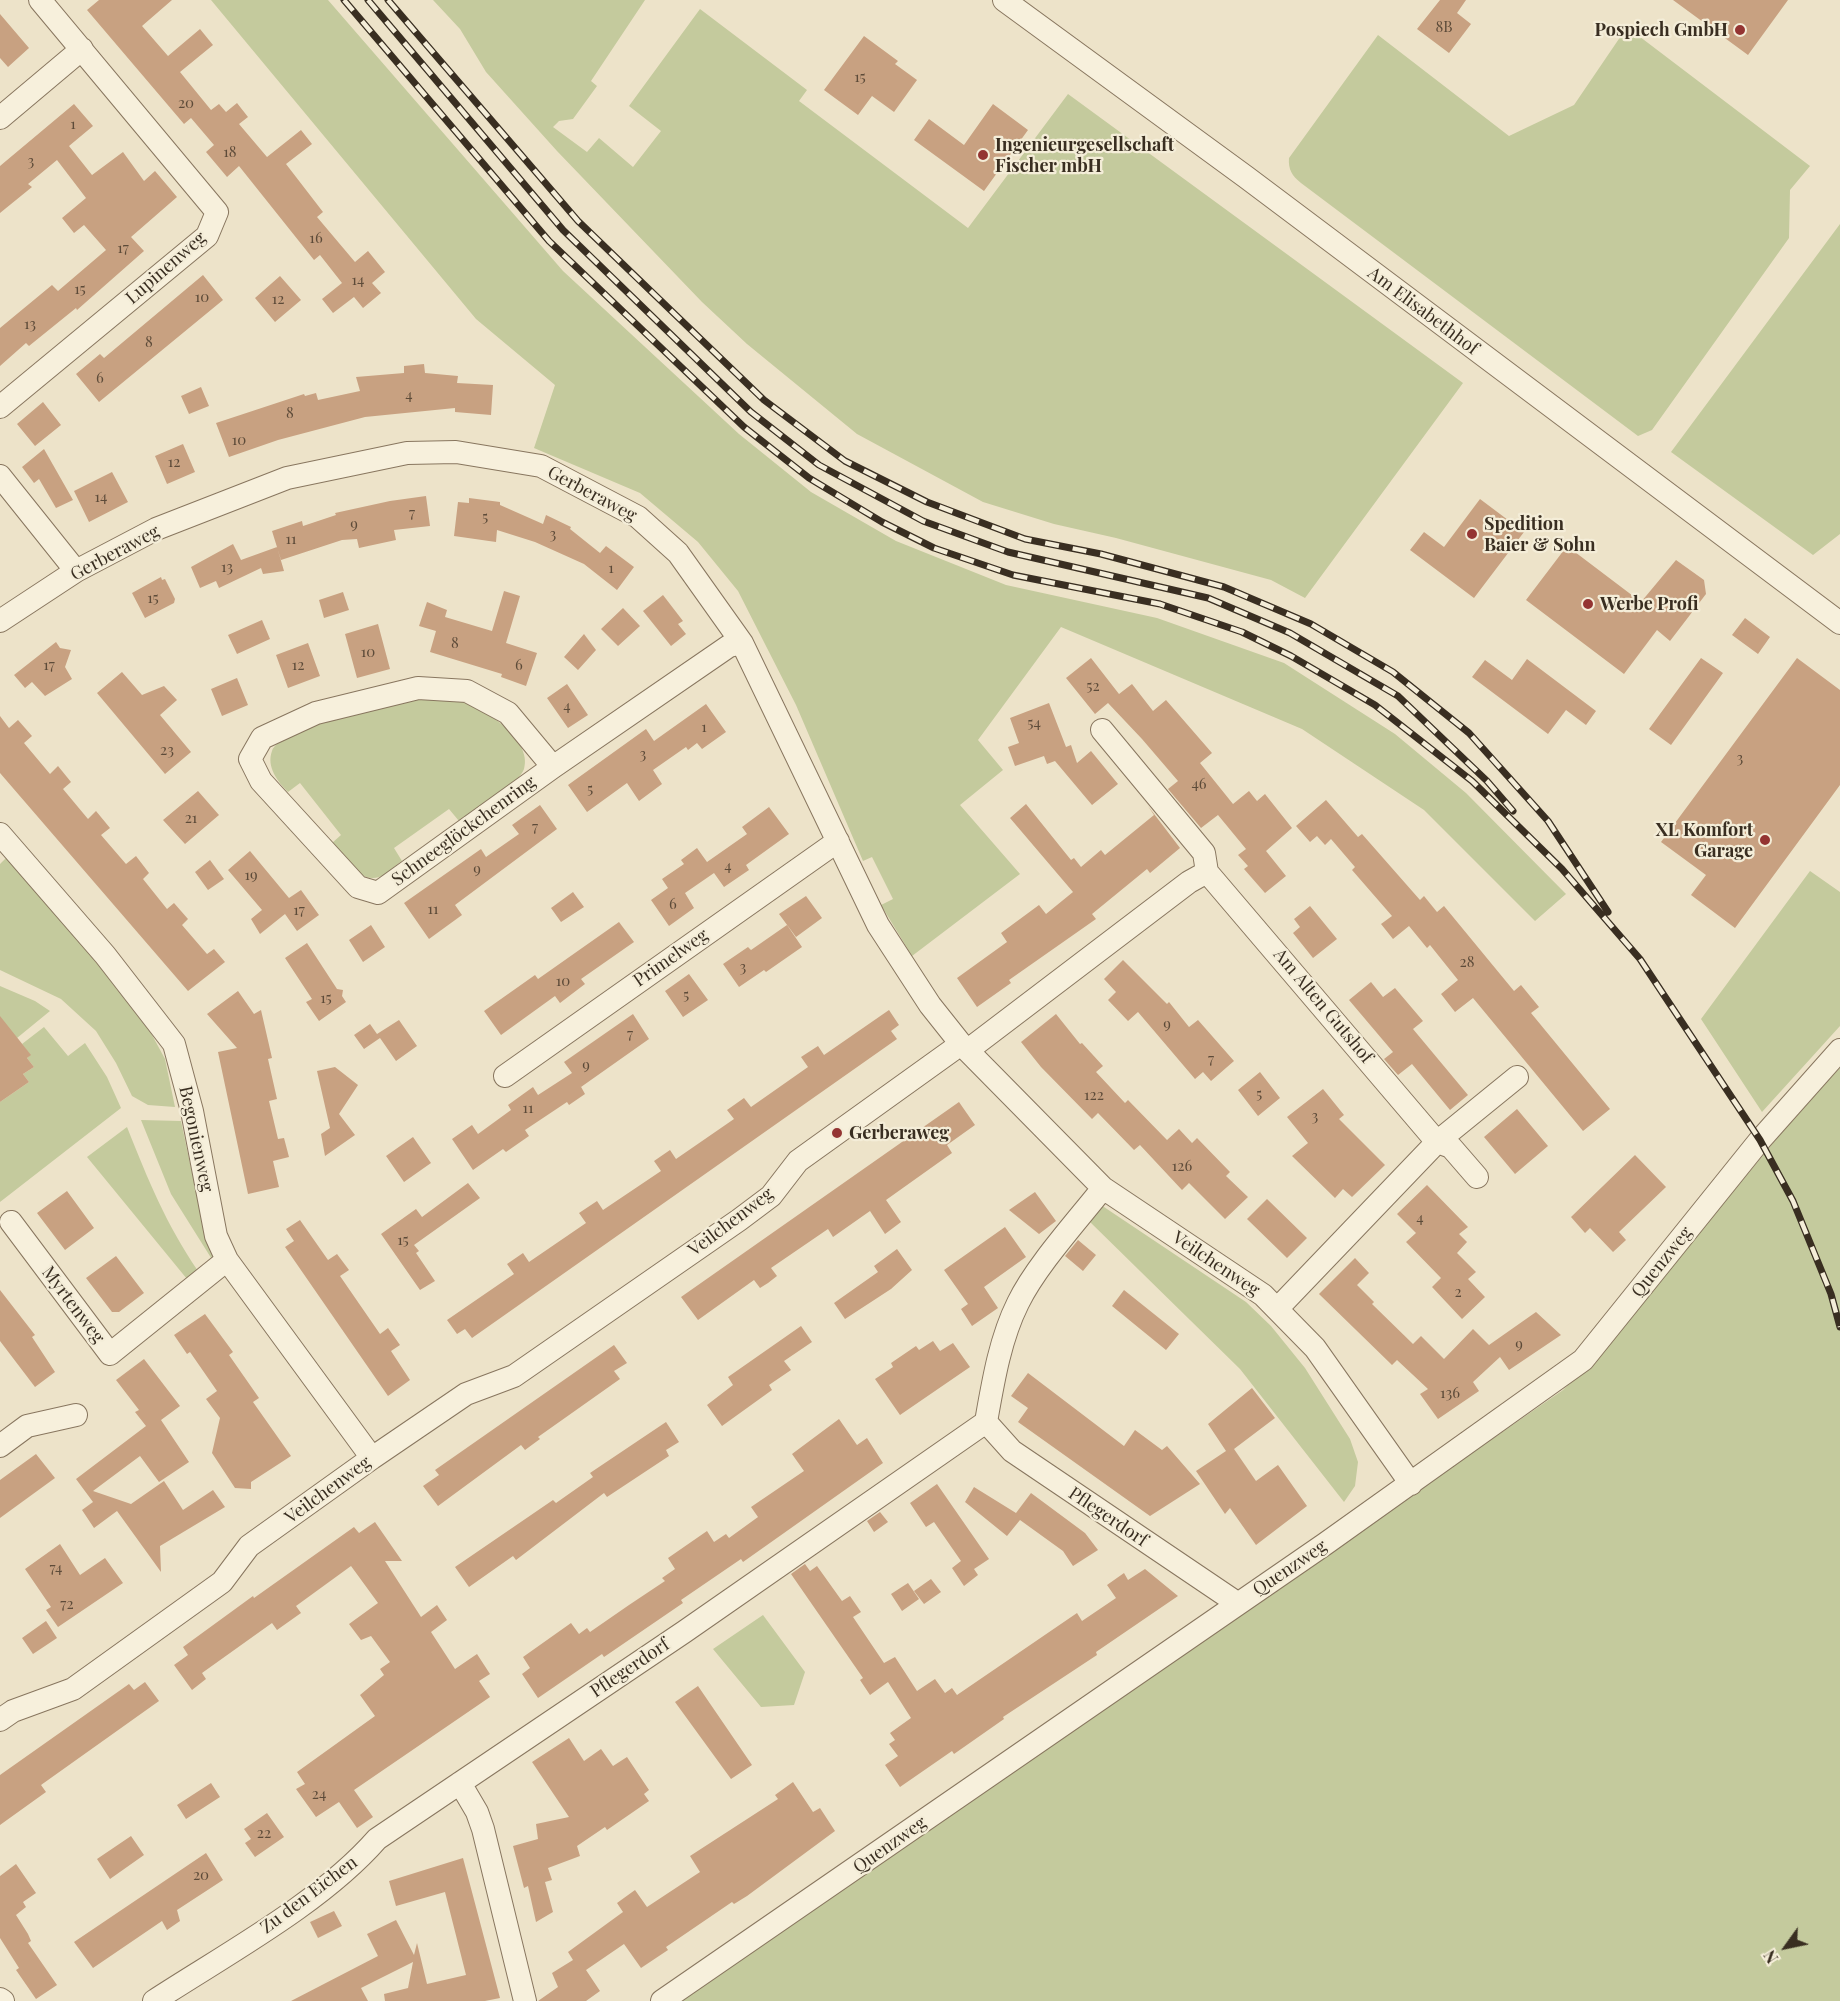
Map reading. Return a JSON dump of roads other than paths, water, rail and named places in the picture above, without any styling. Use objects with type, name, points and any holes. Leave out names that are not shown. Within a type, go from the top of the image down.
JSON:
[{"type":"street","points":[[0,118],[82,49],[40,0]]},
{"type":"street","name":"Am Elisabethhof","points":[[1004,0],[1246,177],[1840,623]]},
{"type":"street","name":"Lupinenweg","points":[[0,408],[207,236],[217,213],[82,49]]},
{"type":"street","name":"Gerberaweg","points":[[0,621],[76,571],[156,529],[287,478],[407,453],[456,452],[541,466],[638,517],[678,553],[742,643],[878,925],[930,1005],[964,1047]]},
{"type":"street","points":[[0,476],[76,571]]},
{"type":"street","name":"Schneeglöckchenring","points":[[553,767],[508,713],[467,691],[418,688],[316,713],[262,738],[250,759],[261,781],[358,887],[378,893],[553,767],[729,646],[742,643]]},
{"type":"street","name":"Am Alten Gutshof","points":[[1102,730],[1204,853],[1207,872],[1437,1142],[1451,1147],[1478,1177]]},
{"type":"street","name":"Begonienweg","points":[[0,834],[105,955],[174,1044],[192,1111],[216,1236],[228,1260],[372,1458]]},
{"type":"street","name":"Primelweg","points":[[505,1076],[838,841]]},
{"type":"street","points":[[964,1047],[1189,882],[1207,872]]},
{"type":"street","name":"Veilchenweg","points":[[0,1720],[13,1711],[73,1689],[222,1582],[249,1546],[466,1394],[514,1376],[729,1226],[771,1196],[798,1161],[964,1047],[1103,1188],[1263,1295],[1315,1348],[1411,1484]]},
{"type":"street","name":"Quenzweg","points":[[662,2001],[1411,1484],[1583,1360],[1760,1140],[1840,1050]]},
{"type":"street","points":[[1277,1309],[1437,1142],[1517,1077]]},
{"type":"street","points":[[986,1422],[995,1372],[1018,1302],[1103,1188]]},
{"type":"street","name":"Myrtenweg","points":[[10,1222],[110,1354],[228,1260]]},
{"type":"street","points":[[0,1446],[27,1426],[76,1415]]},
{"type":"street","name":"Pflegerdorf","points":[[460,1783],[986,1422],[1012,1451],[1238,1603]]},
{"type":"street","points":[[460,1783],[477,1812],[483,1829],[525,2001]]},
{"type":"street","name":"Zu den Eichen","points":[[154,2001],[283,1917],[357,1862],[377,1839],[460,1783]]},
{"type":"railway","points":[[344,0],[549,241],[744,427],[809,478],[882,522],[934,548],[1013,575],[1160,604],[1242,632],[1291,656],[1375,705],[1472,781],[1562,869],[1640,959],[1760,1140],[1793,1201],[1831,1294],[1840,1327]]},
{"type":"railway","points":[[368,0],[563,230],[751,412],[819,465],[923,521],[1008,552],[1208,598],[1290,633],[1398,696],[1487,781],[1513,811]]},
{"type":"railway","points":[[388,0],[578,221],[764,400],[845,461],[927,502],[1025,539],[1101,554],[1224,587],[1311,624],[1393,672],[1469,733],[1548,821],[1608,912]]},
{"type":"place","name":"Pospiech GmbH","points":[[1740,30]]},
{"type":"place","name":"Ingenieurgesellschaft Fischer mbH","points":[[983,155]]},
{"type":"place","name":"Spedition Baier & Sohn","points":[[1472,534]]},
{"type":"place","name":"Werbe Profi","points":[[1588,604]]},
{"type":"place","name":"XL Komfort Garage","points":[[1765,840]]},
{"type":"place","name":"Gerberaweg","points":[[837,1133]]}]
